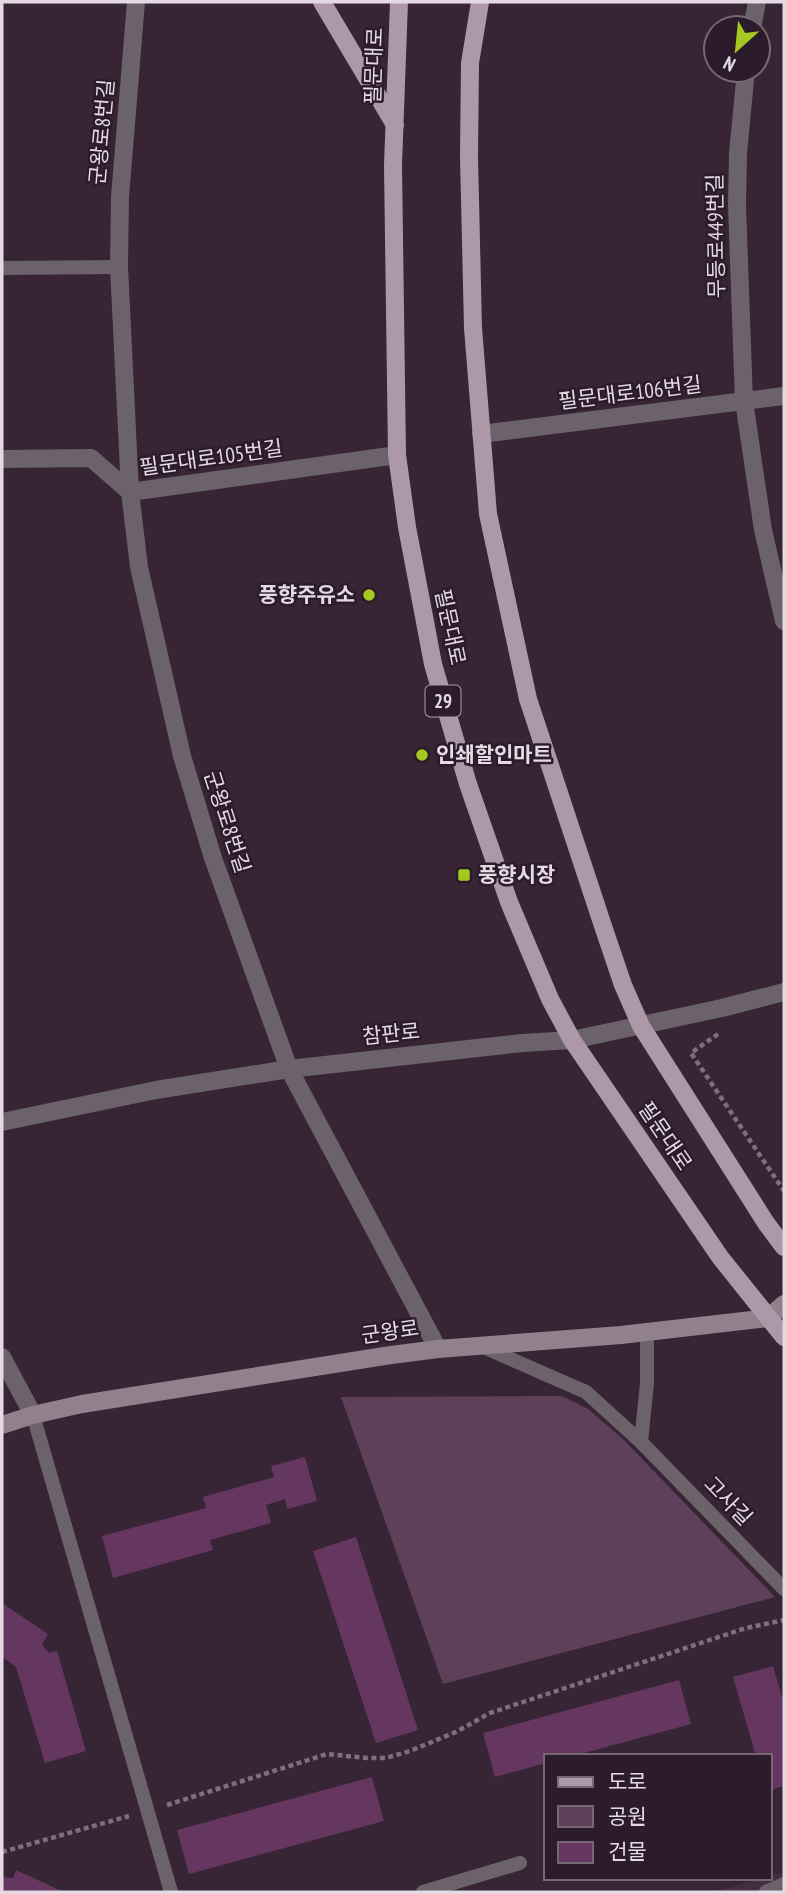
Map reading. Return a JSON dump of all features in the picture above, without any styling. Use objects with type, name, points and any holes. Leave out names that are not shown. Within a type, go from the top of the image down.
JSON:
[{"type":"main road","points":[[322,2],[395,125]]},
{"type":"main road","name":"필문대로","points":[[399,2],[393,166],[397,455],[407,527],[433,664],[467,784],[509,902],[550,999],[572,1040],[720,1257],[784,1337]]},
{"type":"main road","name":"필문대로","points":[[480,2],[470,63],[473,328],[488,514],[528,699],[623,985],[641,1026],[784,1247]]},
{"type":"main road","points":[[768,1318],[784,1304]]},
{"type":"main road","name":"군왕로","points":[[2,1425],[82,1404],[326,1364],[438,1349],[647,1332],[768,1318]]},
{"type":"street","name":"군왕로8번길","points":[[136,2],[120,197],[119,267],[130,492],[139,567],[182,756],[213,858],[289,1069],[438,1349]]},
{"type":"street","name":"무등로449번길","points":[[744,84],[737,153],[744,401],[762,530],[784,621]]},
{"type":"street","name":"필문대로106번길","points":[[481,435],[784,396]]},
{"type":"street","name":"필문대로105번길","points":[[2,459],[91,458],[130,492],[397,455]]},
{"type":"street","name":"참판로","points":[[2,1122],[156,1090],[289,1069],[522,1043],[572,1040],[784,992]]},
{"type":"street","points":[[2,1357],[33,1415]]},
{"type":"lane","points":[[2,268],[119,267]]},
{"type":"lane","points":[[641,1442],[647,1383],[647,1332]]},
{"type":"lane","name":"고사길","points":[[480,1346],[586,1392],[641,1442],[784,1589]]},
{"type":"lane","points":[[33,1415],[171,1892]]},
{"type":"lane","points":[[423,1892],[520,1863]]},
{"type":"lane","points":[[766,1892],[784,1884]]},
{"type":"path","points":[[718,1034],[691,1053],[784,1191]]},
{"type":"path","points":[[2,1852],[148,1811],[327,1754],[386,1758],[410,1751],[456,1732],[490,1713],[746,1628],[784,1620]]},
{"type":"shaded area","points":[[784,1872],[784,1892],[714,1892],[754,1880],[772,1880],[772,1875]]},
{"type":"green space","points":[[562,1396],[588,1409],[624,1440],[775,1597],[443,1684],[341,1397]]},
{"type":"building","points":[[305,1457],[317,1501],[287,1509],[285,1499],[266,1505],[271,1523],[210,1540],[213,1550],[113,1578],[102,1536],[206,1508],[203,1497],[274,1477],[271,1466]]},
{"type":"building","points":[[356,1537],[418,1730],[376,1743],[313,1551]]},
{"type":"building","points":[[2,1603],[48,1634],[42,1644],[49,1653],[57,1651],[86,1751],[45,1763],[16,1667],[2,1657]]},
{"type":"building","points":[[773,1666],[784,1704],[784,1786],[772,1789],[772,1754],[755,1754],[733,1677]]},
{"type":"building","points":[[679,1680],[691,1724],[580,1754],[544,1754],[544,1764],[495,1777],[483,1733]]},
{"type":"building","points":[[372,1777],[384,1821],[189,1874],[177,1830]]},
{"type":"building","points":[[16,1870],[64,1892],[2,1892],[2,1877],[13,1878]]},
{"type":"place","name":"풍향주유소","points":[[369,595]]},
{"type":"place","name":"인쇄할인마트","points":[[422,755]]},
{"type":"place","name":"풍향시장","points":[[464,875]]}]
